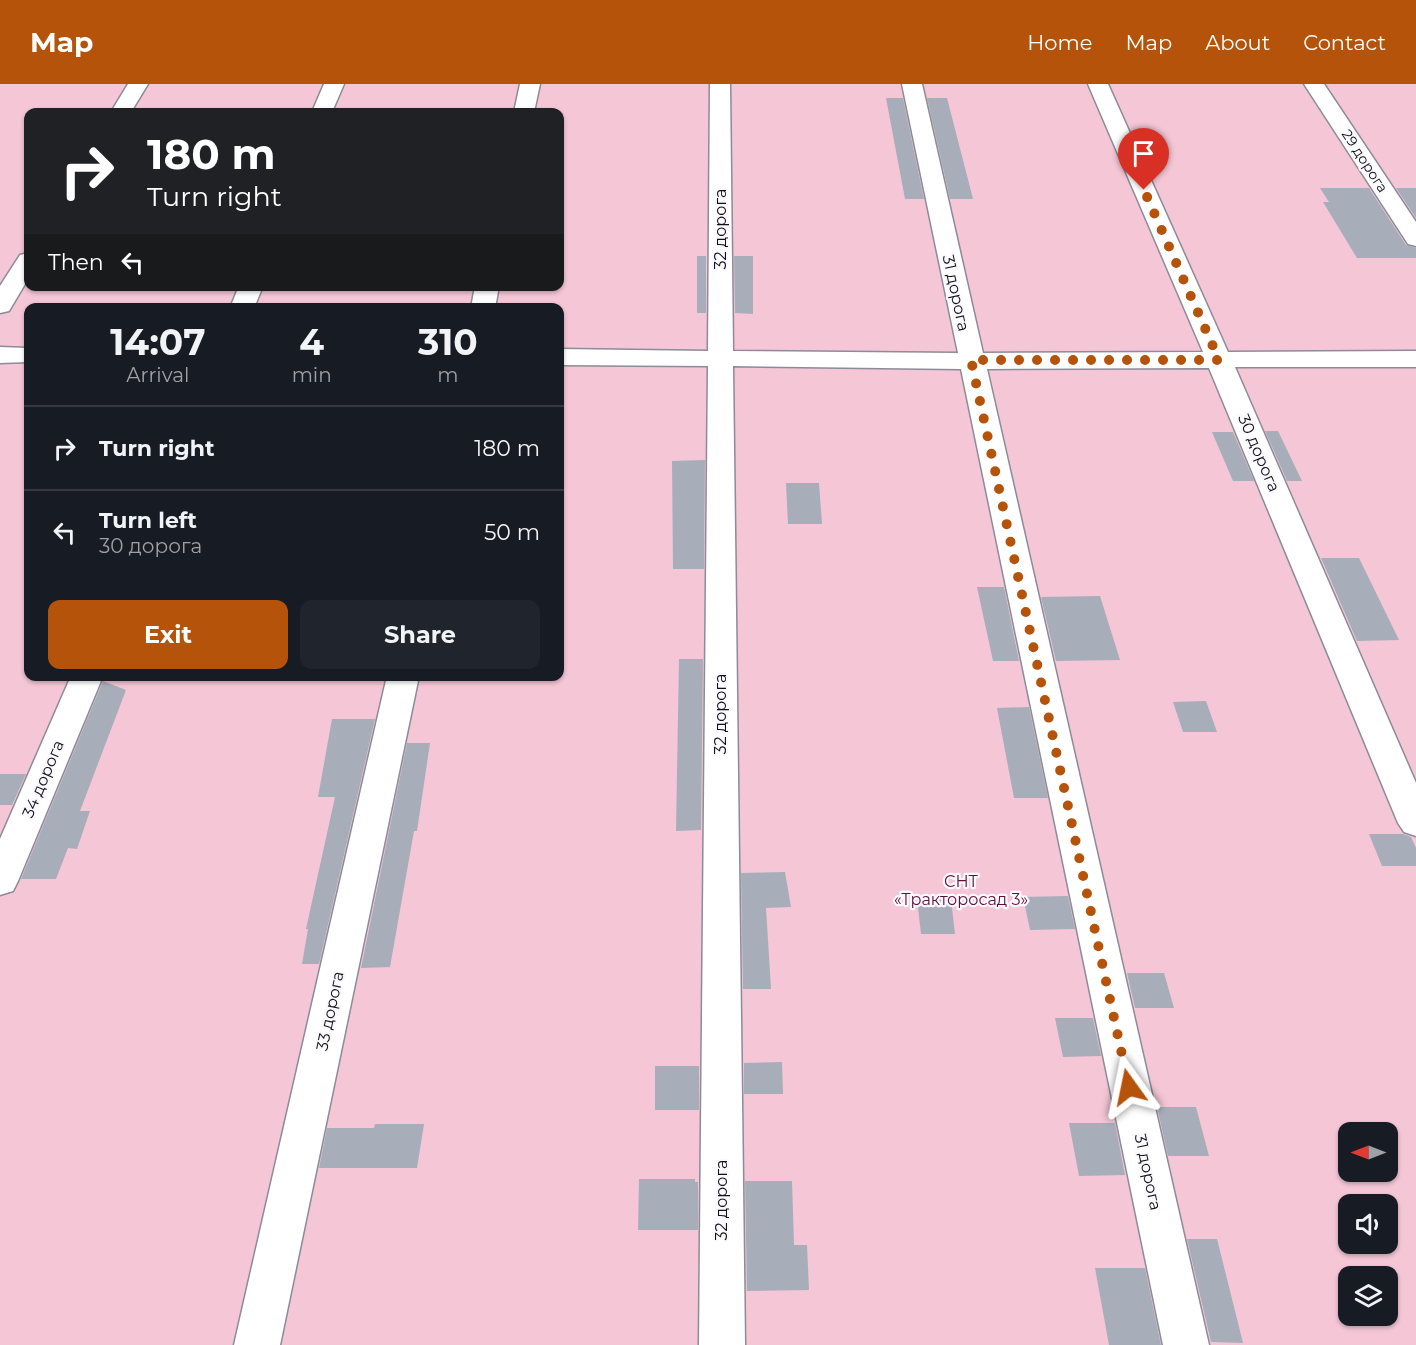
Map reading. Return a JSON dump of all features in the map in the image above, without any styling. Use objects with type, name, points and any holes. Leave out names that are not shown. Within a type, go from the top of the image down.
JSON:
[{"type":"street","points":[[123,108],[138,84]]},
{"type":"street","points":[[324,108],[334,84]]},
{"type":"street","points":[[525,108],[530,84]]},
{"type":"street","name":"32 дорога","points":[[720,84],[722,1345]]},
{"type":"street","name":"31 дорога","points":[[912,84],[1186,1345]]},
{"type":"street","name":"30 дорога","points":[[1098,84],[1219,360],[1416,824]]},
{"type":"street","name":"29 дорога","points":[[1314,84],[1416,239]]},
{"type":"street","points":[[0,306],[24,267]]},
{"type":"street","points":[[0,356],[24,356]]},
{"type":"street","points":[[564,357],[971,360],[1416,359]]},
{"type":"street","name":"34 дорога","points":[[0,881],[85,681]]},
{"type":"street","name":"33 дорога","points":[[257,1345],[401,681]]},
{"type":"green space","name":"СНТ «Тракторосад 3»","points":[[0,84],[1416,84],[1416,1345],[0,1345]]},
{"type":"building","points":[[886,98],[903,98],[924,199],[905,199]]},
{"type":"building","points":[[927,98],[947,98],[973,199],[950,199]]},
{"type":"building","points":[[1320,188],[1369,188],[1406,245],[1416,248],[1416,258],[1357,258],[1323,202],[1329,202]]},
{"type":"building","points":[[1396,188],[1416,188],[1416,218]]},
{"type":"building","points":[[697,256],[706,256],[706,313],[697,313]]},
{"type":"building","points":[[734,256],[753,256],[753,314],[735,313]]},
{"type":"building","points":[[1265,431],[1278,431],[1302,481],[1287,481]]},
{"type":"building","points":[[1212,432],[1233,432],[1254,481],[1233,481]]},
{"type":"building","points":[[705,460],[704,569],[673,569],[672,461]]},
{"type":"building","points":[[786,483],[819,483],[822,524],[788,524]]},
{"type":"building","points":[[1321,558],[1359,558],[1399,640],[1357,641]]},
{"type":"building","points":[[977,587],[1004,587],[1019,661],[993,661]]},
{"type":"building","points":[[1100,596],[1120,660],[1056,661],[1041,597]]},
{"type":"building","points":[[679,659],[703,659],[701,830],[676,831]]},
{"type":"building","points":[[103,681],[126,690],[80,811],[90,811],[77,849],[68,848],[56,879],[21,879]]},
{"type":"building","points":[[1206,701],[1217,732],[1183,732],[1173,702]]},
{"type":"building","points":[[1029,707],[1048,798],[1014,798],[997,708]]},
{"type":"building","points":[[332,719],[375,719],[319,964],[302,964],[308,929],[306,929],[335,797],[318,797]]},
{"type":"building","points":[[407,743],[430,743],[417,831],[414,831],[390,967],[361,968]]},
{"type":"building","points":[[0,774],[26,774],[12,805],[0,805]]},
{"type":"building","points":[[1369,834],[1403,834],[1411,837],[1416,848],[1416,866],[1382,866]]},
{"type":"building","points":[[785,872],[791,907],[766,908],[771,989],[743,989],[741,873]]},
{"type":"building","points":[[1068,896],[1075,929],[1030,930],[1023,897]]},
{"type":"building","points":[[917,899],[951,899],[955,934],[921,934]]},
{"type":"building","points":[[1127,973],[1164,973],[1174,1008],[1135,1008]]},
{"type":"building","points":[[1055,1018],[1093,1018],[1101,1056],[1063,1057]]},
{"type":"building","points":[[782,1062],[783,1094],[744,1094],[744,1063]]},
{"type":"building","points":[[655,1066],[699,1066],[699,1110],[655,1110]]},
{"type":"building","points":[[1157,1107],[1196,1107],[1209,1156],[1168,1156]]},
{"type":"building","points":[[1069,1123],[1115,1123],[1125,1175],[1079,1176]]},
{"type":"building","points":[[375,1124],[424,1124],[417,1168],[319,1168],[327,1128],[374,1128]]},
{"type":"building","points":[[639,1179],[695,1179],[695,1182],[698,1182],[698,1230],[638,1230]]},
{"type":"building","points":[[745,1181],[792,1181],[794,1245],[807,1245],[809,1290],[747,1291]]},
{"type":"building","points":[[1187,1239],[1217,1239],[1243,1343],[1211,1342]]},
{"type":"building","points":[[1095,1268],[1145,1268],[1161,1345],[1109,1345]]},
{"type":"route","points":[[1129,1087],[971,360],[1219,360],[1144,190]]}]
